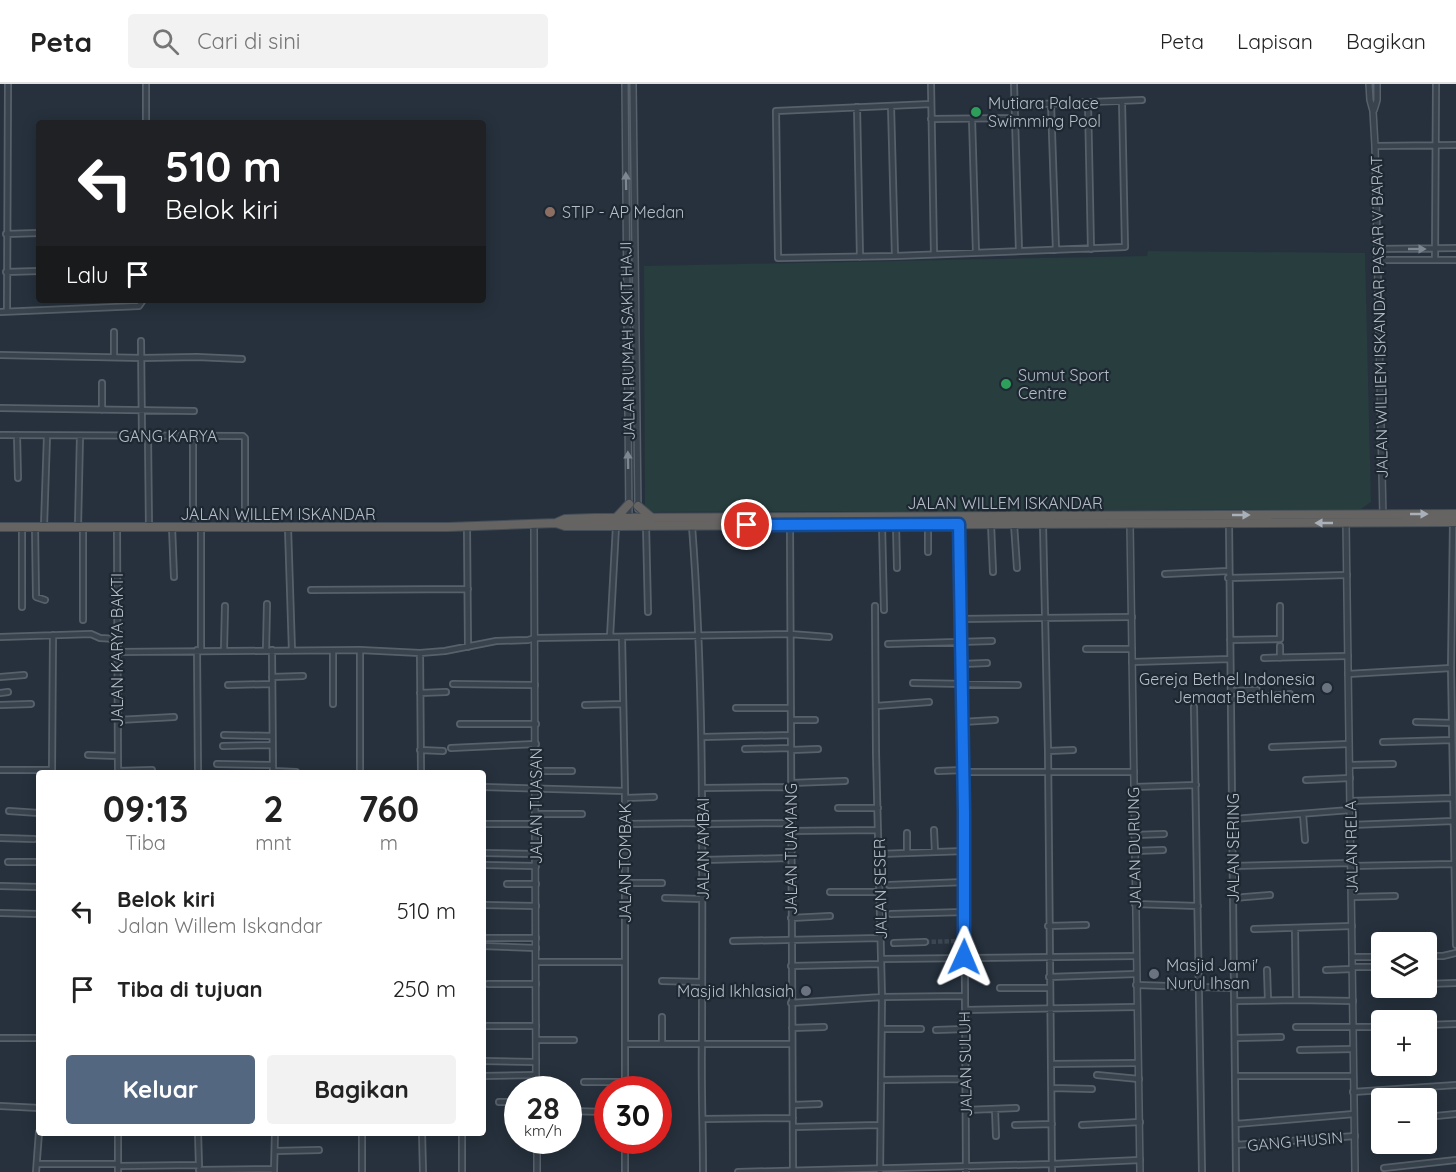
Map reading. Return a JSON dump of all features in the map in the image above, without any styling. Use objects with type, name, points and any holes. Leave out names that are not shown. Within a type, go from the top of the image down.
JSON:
[{"type":"highway","points":[[616,522],[629,504]]},
{"type":"highway","points":[[638,506],[644,521]]},
{"type":"highway","name":"JALAN WILLEM ISKANDAR","points":[[644,521],[692,526],[1130,524],[1150,519],[1229,523],[1346,522],[1456,513]]},
{"type":"highway","name":"JALAN WILLEM ISKANDAR","points":[[0,526],[467,527],[534,523],[556,523],[565,526],[644,521],[1382,518],[1454,522]]},
{"type":"street","points":[[7,311],[8,84]]},
{"type":"street","points":[[146,84],[146,120]]},
{"type":"street","name":"JALAN RUMAH SAKIT HAJI","points":[[625,84],[629,522]]},
{"type":"street","name":"JALAN RUMAH SAKIT HAJI","points":[[633,84],[638,506],[644,521]]},
{"type":"street","points":[[931,84],[934,254]]},
{"type":"street","points":[[1014,84],[1019,252]]},
{"type":"street","name":"JALAN WILLIEM ISKANDAR PASAR V BARAT","points":[[1369,84],[1375,146],[1382,518]]},
{"type":"street","name":"JALAN WILLIEM ISKANDAR PASAR V BARAT","points":[[1373,111],[1377,100],[1377,84]]},
{"type":"street","points":[[1434,260],[1436,84]]},
{"type":"street","points":[[1014,105],[1142,100]]},
{"type":"street","points":[[931,104],[776,111],[778,258],[1123,248],[1126,244],[1122,101]]},
{"type":"street","points":[[1088,103],[1091,249]]},
{"type":"street","points":[[1051,104],[1056,250]]},
{"type":"street","points":[[891,106],[896,256]]},
{"type":"street","points":[[857,107],[860,257]]},
{"type":"street","points":[[932,119],[1015,118]]},
{"type":"street","points":[[972,119],[976,253]]},
{"type":"street","points":[[1375,146],[1456,145]]},
{"type":"street","points":[[6,234],[36,233]]},
{"type":"street","points":[[1377,249],[1456,248]]},
{"type":"street","points":[[1377,260],[1456,260]]},
{"type":"street","points":[[6,272],[36,271]]},
{"type":"street","points":[[0,312],[127,303]]},
{"type":"street","points":[[114,332],[114,357]]},
{"type":"street","points":[[141,341],[142,410],[149,528]]},
{"type":"street","points":[[0,355],[242,359]]},
{"type":"street","points":[[102,383],[102,410]]},
{"type":"street","points":[[0,408],[194,411]]},
{"type":"street","name":"GANG KARYA","points":[[0,435],[245,437],[245,528]]},
{"type":"street","points":[[18,435],[18,478]]},
{"type":"street","points":[[44,526],[47,436]]},
{"type":"street","points":[[80,436],[83,620]]},
{"type":"street","points":[[193,443],[199,650],[198,770]]},
{"type":"street","points":[[644,521],[648,612]]},
{"type":"street","points":[[610,637],[616,522]]},
{"type":"street","name":"JALAN RELA","points":[[1346,522],[1355,1172]]},
{"type":"street","points":[[1454,522],[1454,628],[1451,668],[1454,675],[1452,723],[1456,945]]},
{"type":"street","name":"JALAN TUASAN","points":[[534,523],[536,1076]]},
{"type":"street","name":"JALAN SERING","points":[[1229,523],[1236,1172]]},
{"type":"street","name":"JALAN SULUH","points":[[959,524],[965,851],[966,1169]]},
{"type":"street","points":[[991,524],[993,572]]},
{"type":"street","points":[[1014,524],[1017,567]]},
{"type":"street","points":[[1043,524],[1048,751],[1052,1172]]},
{"type":"street","name":"JALAN DURUNG","points":[[1130,524],[1140,1172]]},
{"type":"street","name":"JALAN TUAMANG","points":[[790,525],[793,1171]]},
{"type":"street","points":[[882,525],[884,610]]},
{"type":"street","points":[[896,525],[897,568]]},
{"type":"street","points":[[928,525],[928,552]]},
{"type":"street","points":[[22,526],[22,607]]},
{"type":"street","points":[[35,526],[36,597],[45,600]]},
{"type":"street","name":"JALAN AMBAI","points":[[692,526],[700,636],[703,788],[703,1172]]},
{"type":"street","points":[[172,527],[174,577]]},
{"type":"street","points":[[467,527],[468,647]]},
{"type":"street","name":"JALAN KARYA BAKTI","points":[[117,528],[118,770]]},
{"type":"street","points":[[288,528],[292,651]]},
{"type":"street","points":[[1165,574],[1228,571]]},
{"type":"street","points":[[1228,578],[1347,575]]},
{"type":"street","points":[[311,590],[468,589]]},
{"type":"street","points":[[217,764],[272,769],[272,677],[267,604]]},
{"type":"street","points":[[224,650],[225,606]]},
{"type":"street","name":"JALAN SESER","points":[[875,606],[882,997],[880,1171]]},
{"type":"street","points":[[1230,640],[1280,639],[1280,606]]},
{"type":"street","points":[[962,619],[1132,617]]},
{"type":"street","points":[[0,637],[92,634],[100,638],[117,639]]},
{"type":"street","points":[[118,652],[360,650],[420,652],[535,638],[790,634],[829,637]]},
{"type":"street","points":[[52,770],[53,635]]},
{"type":"street","name":"JALAN TOMBAK","points":[[622,637],[626,883],[625,1076]]},
{"type":"street","points":[[888,644],[992,641]]},
{"type":"street","points":[[1280,646],[1280,658]]},
{"type":"street","points":[[1086,649],[1132,649]]},
{"type":"street","points":[[360,650],[360,770]]},
{"type":"street","points":[[333,651],[333,704]]},
{"type":"street","points":[[420,652],[421,770]]},
{"type":"street","points":[[1264,658],[1348,656]]},
{"type":"street","points":[[1132,663],[1230,659]]},
{"type":"street","points":[[962,664],[987,663]]},
{"type":"street","points":[[1348,674],[1451,668]]},
{"type":"street","points":[[0,677],[24,675]]},
{"type":"street","points":[[272,677],[303,676]]},
{"type":"street","points":[[913,683],[1018,685]]},
{"type":"street","points":[[228,685],[272,684]]},
{"type":"street","points":[[453,684],[535,685]]},
{"type":"street","points":[[1232,692],[1257,690]]},
{"type":"street","points":[[0,693],[8,692]]},
{"type":"street","points":[[420,693],[446,692]]},
{"type":"street","points":[[1232,700],[1290,694]]},
{"type":"street","points":[[876,706],[929,702]]},
{"type":"street","points":[[0,705],[31,704]]},
{"type":"street","points":[[585,705],[623,704]]},
{"type":"street","points":[[1194,707],[1202,1172]]},
{"type":"street","points":[[736,708],[791,708]]},
{"type":"street","points":[[118,720],[174,717]]},
{"type":"street","points":[[791,720],[815,720]]},
{"type":"street","points":[[962,722],[995,720]]},
{"type":"street","points":[[1416,722],[1452,723]]},
{"type":"street","points":[[459,724],[536,724]]},
{"type":"street","points":[[224,735],[272,736]]},
{"type":"street","points":[[702,737],[791,735]]},
{"type":"street","points":[[1383,742],[1453,743]]},
{"type":"street","points":[[451,748],[536,744]]},
{"type":"street","points":[[1272,747],[1349,744]]},
{"type":"street","points":[[223,746],[272,745]]},
{"type":"street","points":[[745,749],[818,749]]},
{"type":"street","points":[[420,750],[443,751]]},
{"type":"street","points":[[1048,751],[1073,750]]},
{"type":"street","points":[[88,755],[118,756]]},
{"type":"street","points":[[1350,765],[1393,764]]},
{"type":"street","points":[[0,770],[36,771]]},
{"type":"street","points":[[536,771],[572,771]]},
{"type":"street","points":[[938,771],[1134,772]]},
{"type":"street","points":[[1306,780],[1350,777]]},
{"type":"street","points":[[703,788],[844,782]]},
{"type":"street","points":[[1134,787],[1196,785]]},
{"type":"street","points":[[486,787],[536,788],[654,797]]},
{"type":"street","points":[[1350,801],[1453,798]]},
{"type":"street","points":[[838,808],[878,808]]},
{"type":"street","points":[[1233,819],[1350,810]]},
{"type":"street","points":[[9,811],[36,813]]},
{"type":"street","points":[[536,814],[582,814]]},
{"type":"street","points":[[1303,814],[1305,840]]},
{"type":"street","points":[[1350,825],[1454,818]]},
{"type":"street","points":[[625,824],[791,823]]},
{"type":"street","points":[[486,824],[536,824]]},
{"type":"street","points":[[791,831],[878,830]]},
{"type":"street","points":[[934,830],[934,852]]},
{"type":"street","points":[[907,833],[907,853]]},
{"type":"street","points":[[1134,835],[1164,834]]},
{"type":"street","points":[[0,838],[34,839]]},
{"type":"street","points":[[1135,850],[1163,850]]},
{"type":"street","points":[[879,854],[965,851]]},
{"type":"street","points":[[486,853],[536,854]]},
{"type":"street","points":[[703,860],[791,858]]},
{"type":"street","points":[[8,861],[36,862]]},
{"type":"street","points":[[1233,866],[1454,864]]},
{"type":"street","points":[[486,865],[536,866]]},
{"type":"street","points":[[890,885],[965,882]]},
{"type":"street","points":[[626,883],[662,883]]},
{"type":"street","points":[[507,884],[536,884]]},
{"type":"street","points":[[0,886],[36,887]]},
{"type":"street","points":[[830,892],[880,892]]},
{"type":"street","points":[[1233,898],[1270,895]]},
{"type":"street","points":[[1352,897],[1395,896]]},
{"type":"street","points":[[664,898],[703,899]]},
{"type":"street","points":[[1135,904],[1198,906]]},
{"type":"street","points":[[486,905],[536,906]]},
{"type":"street","points":[[891,914],[965,912]]},
{"type":"street","points":[[0,914],[36,914]]},
{"type":"street","points":[[791,918],[830,916]]},
{"type":"street","points":[[1048,926],[1086,925]]},
{"type":"street","points":[[1254,929],[1352,926]]},
{"type":"street","points":[[1295,928],[1296,1000]]},
{"type":"street","points":[[486,938],[536,938]]},
{"type":"street","points":[[733,941],[881,938]]},
{"type":"street","points":[[958,941],[965,941]]},
{"type":"street","points":[[894,943],[925,942]]},
{"type":"street","points":[[486,946],[536,948]]},
{"type":"street","points":[[1437,956],[1456,953]]},
{"type":"street","points":[[791,966],[964,957],[1135,956]]},
{"type":"street","points":[[1352,957],[1371,957]]},
{"type":"street","points":[[536,962],[626,962]]},
{"type":"street","points":[[1326,969],[1371,967]]},
{"type":"street","points":[[1267,969],[1268,1000]]},
{"type":"street","points":[[1049,977],[1136,974]]},
{"type":"street","points":[[662,981],[702,982]]},
{"type":"street","points":[[1437,984],[1456,983]]},
{"type":"street","points":[[488,984],[536,984]]},
{"type":"street","points":[[1136,985],[1233,988]]},
{"type":"street","points":[[1000,988],[1049,988]]},
{"type":"street","points":[[791,1003],[882,997],[964,996]]},
{"type":"street","points":[[1234,1001],[1353,1001]]},
{"type":"street","points":[[964,1010],[1137,1007]]},
{"type":"street","points":[[662,1017],[662,1043]]},
{"type":"street","points":[[1437,1025],[1456,1024]]},
{"type":"street","points":[[486,1026],[536,1026]]},
{"type":"street","points":[[792,1028],[824,1027]]},
{"type":"street","points":[[1296,1027],[1371,1027]]},
{"type":"street","points":[[882,1029],[921,1029]]},
{"type":"street","points":[[936,1030],[965,1029]]},
{"type":"street","points":[[1235,1038],[1281,1036]]},
{"type":"street","points":[[0,1038],[35,1038]]},
{"type":"street","points":[[536,1040],[574,1040]]},
{"type":"street","points":[[626,1044],[792,1044]]},
{"type":"street","points":[[1300,1050],[1353,1049]]},
{"type":"street","points":[[486,1061],[536,1062]]},
{"type":"street","points":[[1051,1064],[1138,1063]]},
{"type":"street","points":[[1096,1075],[1139,1079]]},
{"type":"street","points":[[486,1076],[504,1076]]},
{"type":"street","points":[[1236,1076],[1353,1076]]},
{"type":"street","points":[[881,1080],[965,1079]]},
{"type":"street","points":[[584,1082],[594,1082]]},
{"type":"street","points":[[1353,1092],[1456,1085]]},
{"type":"street","points":[[1052,1088],[1092,1089]]},
{"type":"street","points":[[499,1102],[504,1102]]},
{"type":"street","points":[[793,1105],[819,1104]]},
{"type":"street","points":[[0,1106],[36,1108]]},
{"type":"street","points":[[966,1110],[1016,1108]]},
{"type":"street","points":[[996,1109],[996,1136]]},
{"type":"street","points":[[1236,1124],[1354,1114]]},
{"type":"street","points":[[1437,1116],[1456,1114]]},
{"type":"street","points":[[703,1119],[793,1118]]},
{"type":"street","points":[[1082,1125],[1140,1122]]},
{"type":"street","points":[[1015,1125],[1052,1124]]},
{"type":"street","points":[[793,1126],[879,1125]]},
{"type":"street","points":[[36,1172],[39,1136]]},
{"type":"street","points":[[118,1136],[118,1167]]},
{"type":"street","points":[[198,1136],[199,1169]]},
{"type":"street","points":[[37,1164],[274,1170],[275,1136]]},
{"type":"street","points":[[362,1136],[362,1172]]},
{"type":"street","points":[[422,1136],[423,1172]]},
{"type":"street","points":[[462,1136],[462,1172]]},
{"type":"street","name":"GANG HUSIN","points":[[1236,1146],[1355,1136]]},
{"type":"street","points":[[275,1151],[319,1150]]},
{"type":"street","points":[[537,1154],[537,1172]]},
{"type":"street","points":[[625,1172],[626,1154]]},
{"type":"street","points":[[738,1172],[966,1169],[1140,1160]]},
{"type":"street","points":[[1384,1168],[1456,1160]]},
{"type":"green space","name":"Sumut Sport Centre","points":[[1148,251],[1365,253],[1371,502],[1361,509],[650,512],[645,508],[644,266],[1147,256]]},
{"type":"tunnel","points":[[925,942],[958,941]]},
{"type":"place","name":"Mutiara Palace Swimming Pool","points":[[976,112]]},
{"type":"place","name":"STIP - AP Medan","points":[[550,212]]},
{"type":"place","name":"Sumut Sport Centre","points":[[1006,384]]},
{"type":"place","name":"Gereja Bethel Indonesia Jemaat Bethlehem","points":[[1327,688]]},
{"type":"place","name":"Masjid Jami' Nurul Ihsan","points":[[1154,974]]},
{"type":"place","name":"Masjid Ikhlasiah","points":[[806,991]]},
{"type":"route","points":[[747,525],[959,524],[962,619],[964,957]]}]
